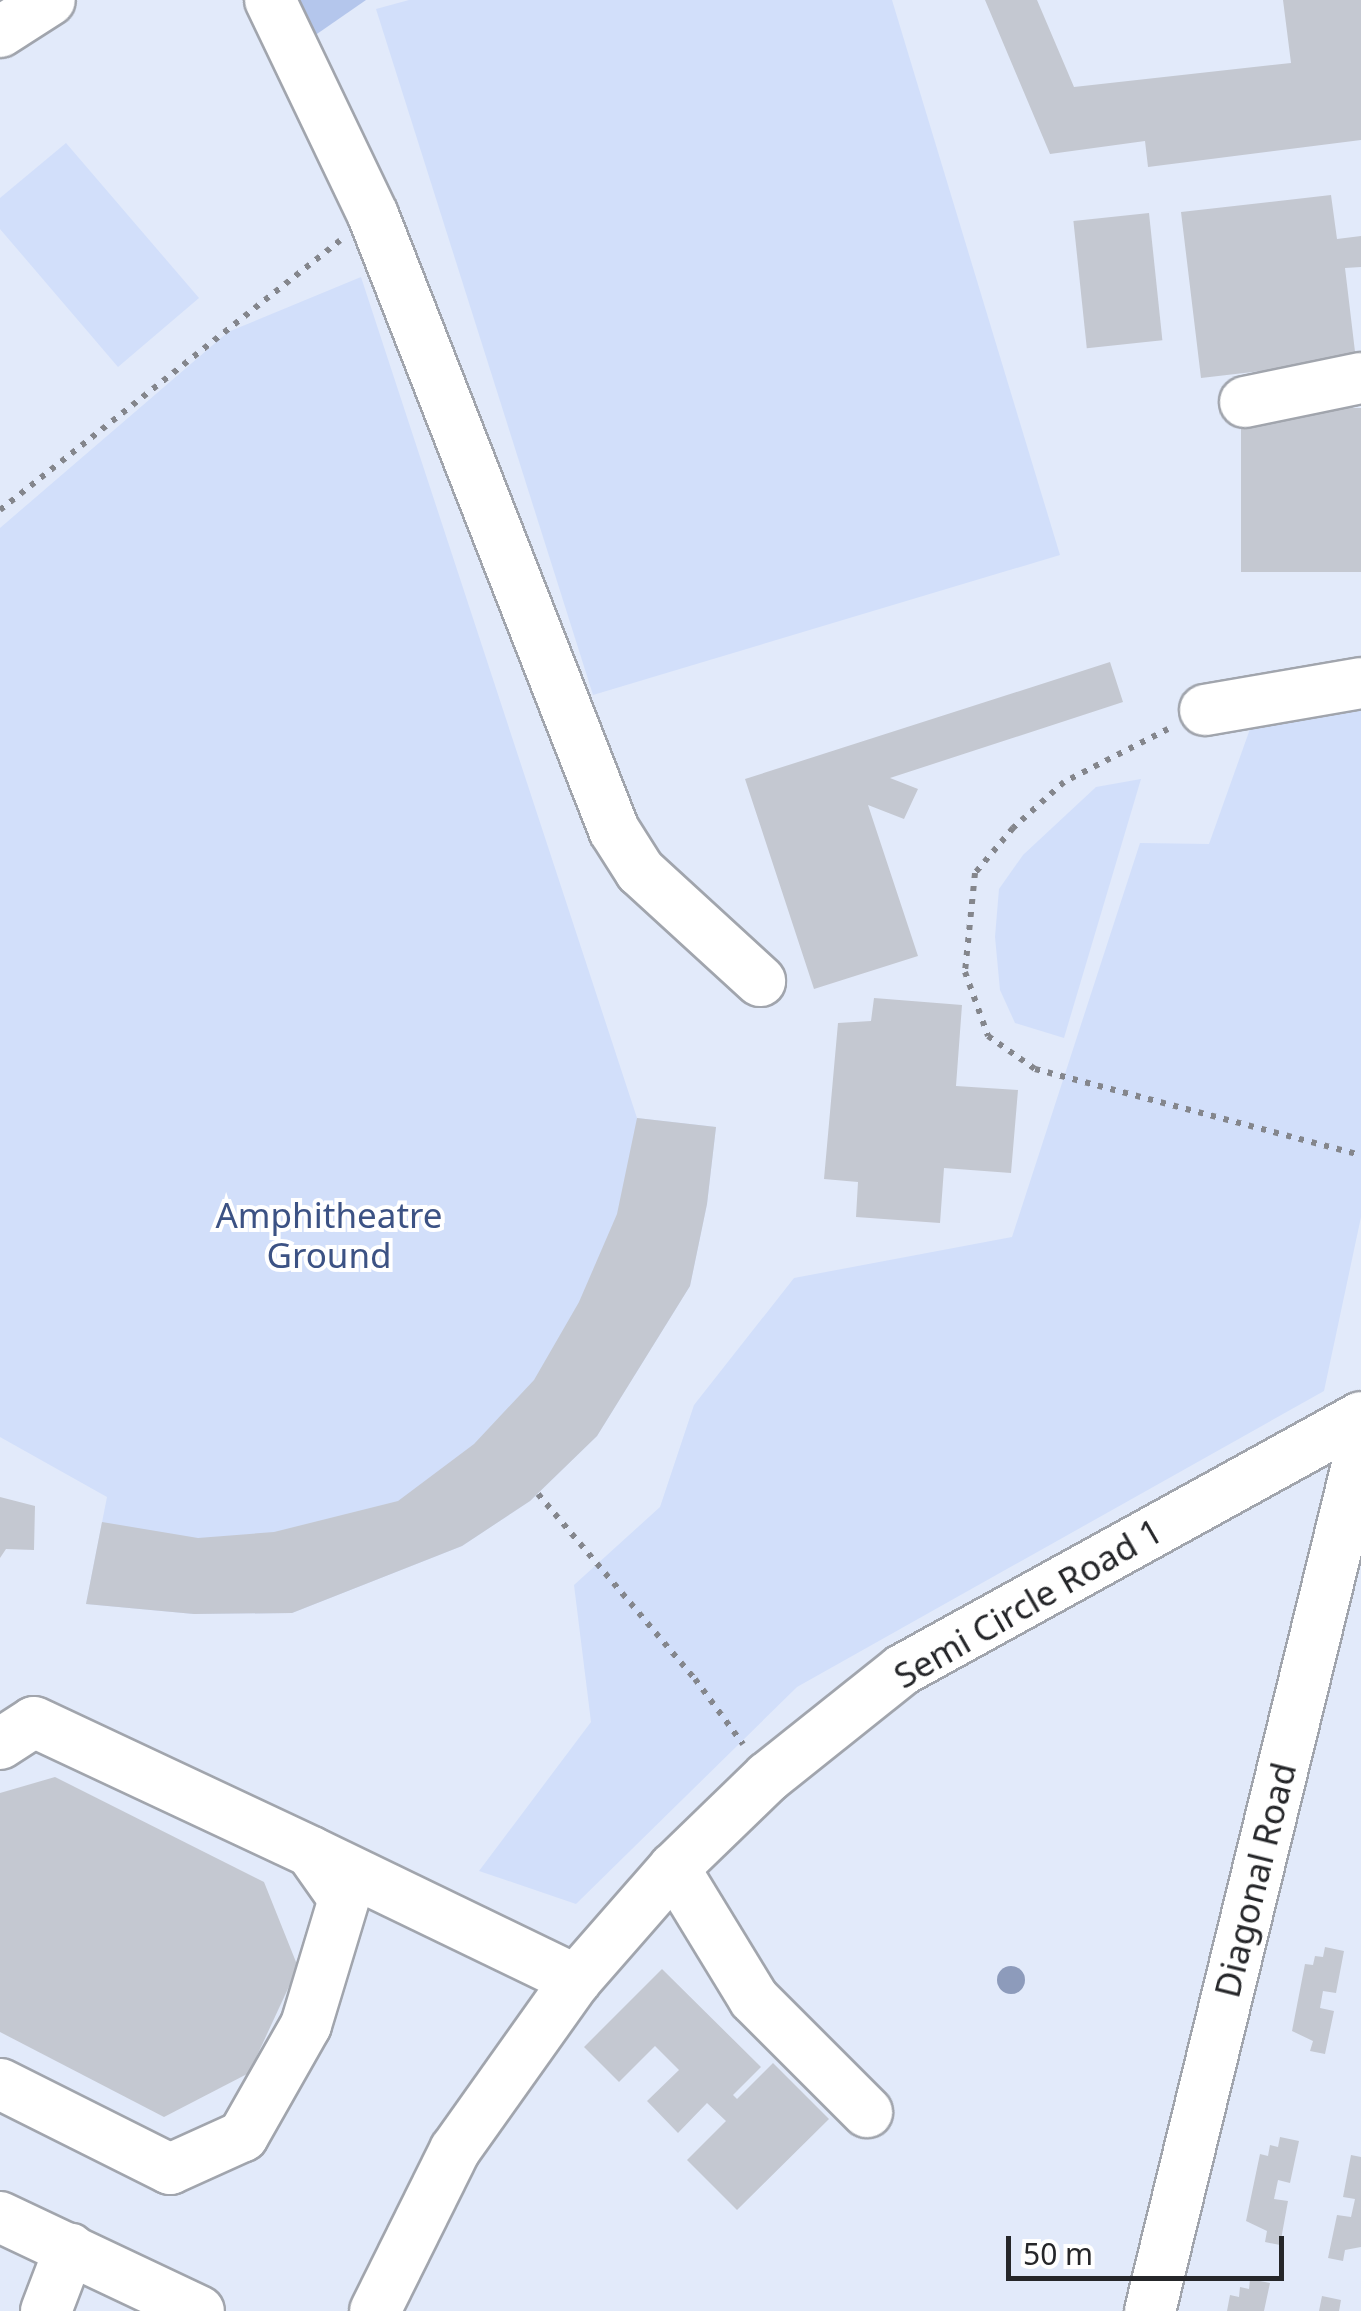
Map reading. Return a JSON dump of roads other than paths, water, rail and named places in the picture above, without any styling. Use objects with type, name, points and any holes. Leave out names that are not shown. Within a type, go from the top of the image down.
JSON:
[{"type":"lane","points":[[0,32],[50,0]]},
{"type":"lane","points":[[270,0],[373,215],[614,830],[640,871],[760,982]]},
{"type":"lane","points":[[1245,402],[1361,378]]},
{"type":"lane","points":[[1205,710],[1361,683]]},
{"type":"lane","name":"Semi Circle Road 1","points":[[376,2311],[455,2150],[576,1980],[674,1868],[768,1777],[902,1670],[1361,1418]]},
{"type":"lane","name":"Diagonal Road","points":[[1150,2311],[1361,1449]]},
{"type":"lane","points":[[0,1744],[34,1722],[576,1980]]},
{"type":"lane","points":[[0,2084],[170,2169],[243,2136],[306,2026],[344,1899],[311,1852]]},
{"type":"lane","points":[[674,1868],[754,1999],[867,2112]]},
{"type":"lane","points":[[0,2217],[199,2311]]},
{"type":"lane","points":[[46,2311],[70,2248]]},
{"type":"park label","name":"Amphitheatre Ground","points":[[329,1235]]}]
